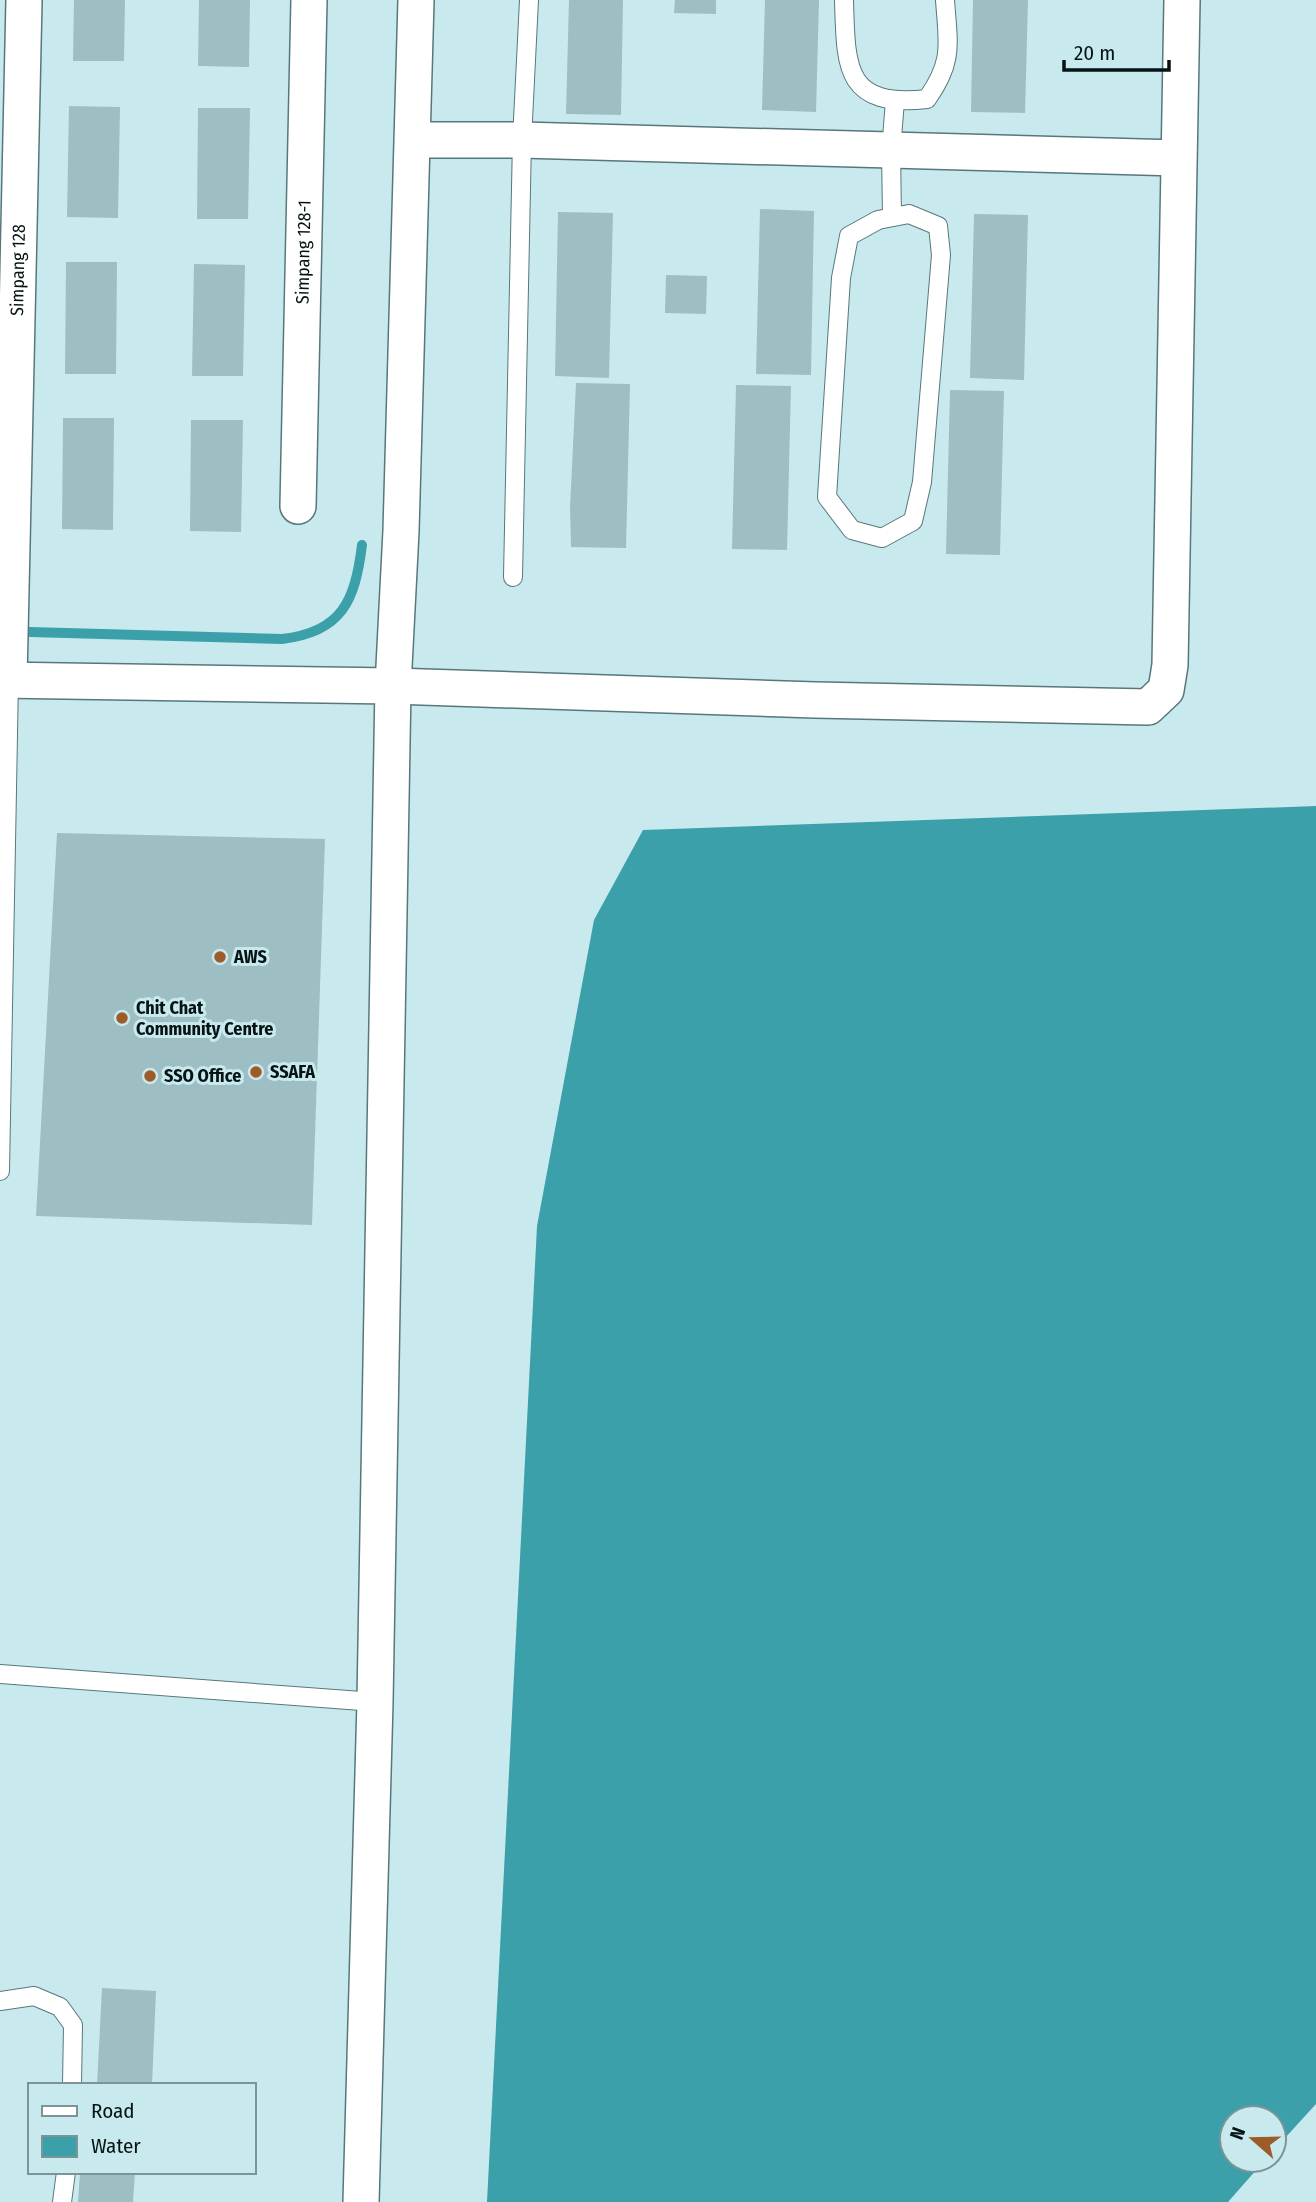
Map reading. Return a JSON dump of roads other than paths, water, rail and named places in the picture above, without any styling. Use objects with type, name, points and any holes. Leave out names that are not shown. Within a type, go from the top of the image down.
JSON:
[{"type":"street","name":"Simpang 128","points":[[4,680],[24,0]]},
{"type":"street","name":"Simpang 128-1","points":[[298,506],[309,0]]},
{"type":"street","points":[[361,2202],[375,1702],[393,685],[401,531],[416,0]]},
{"type":"street","points":[[4,680],[393,685],[801,699],[1148,707],[1166,690],[1170,665],[1182,0]]},
{"type":"street","points":[[413,139],[1178,158]]},
{"type":"lane","points":[[513,577],[522,140],[529,0]]},
{"type":"lane","points":[[844,0],[846,53],[859,86],[878,99],[895,101],[927,99],[942,77],[948,50],[945,0]]},
{"type":"lane","points":[[892,217],[891,149],[895,101]]},
{"type":"lane","points":[[909,214],[937,226],[941,255],[922,482],[913,521],[882,538],[852,530],[827,497],[841,278],[849,236],[878,219],[892,217],[909,214]]},
{"type":"lane","name":"Simpang 128","points":[[0,1171],[4,680]]},
{"type":"lane","points":[[0,1674],[375,1702]]},
{"type":"lane","points":[[0,2001],[34,1996],[60,2007],[73,2025],[72,2083]]},
{"type":"lane","points":[[62,2202],[66,2174]]},
{"type":"water","points":[[1316,806],[1316,2104],[1288,2135],[1288,2104],[1218,2104],[1218,2174],[1253,2174],[1228,2202],[487,2202],[537,1226],[594,920],[643,830]]},
{"type":"waterway","points":[[30,632],[282,639],[302,635],[332,621],[342,610],[355,582],[362,545]]},
{"type":"place","name":"AWS","points":[[220,957]]},
{"type":"place","name":"Chit Chat Community Centre","points":[[122,1018]]},
{"type":"place","name":"SSAFA","points":[[256,1072]]},
{"type":"place","name":"SSO Office","points":[[150,1076]]}]
